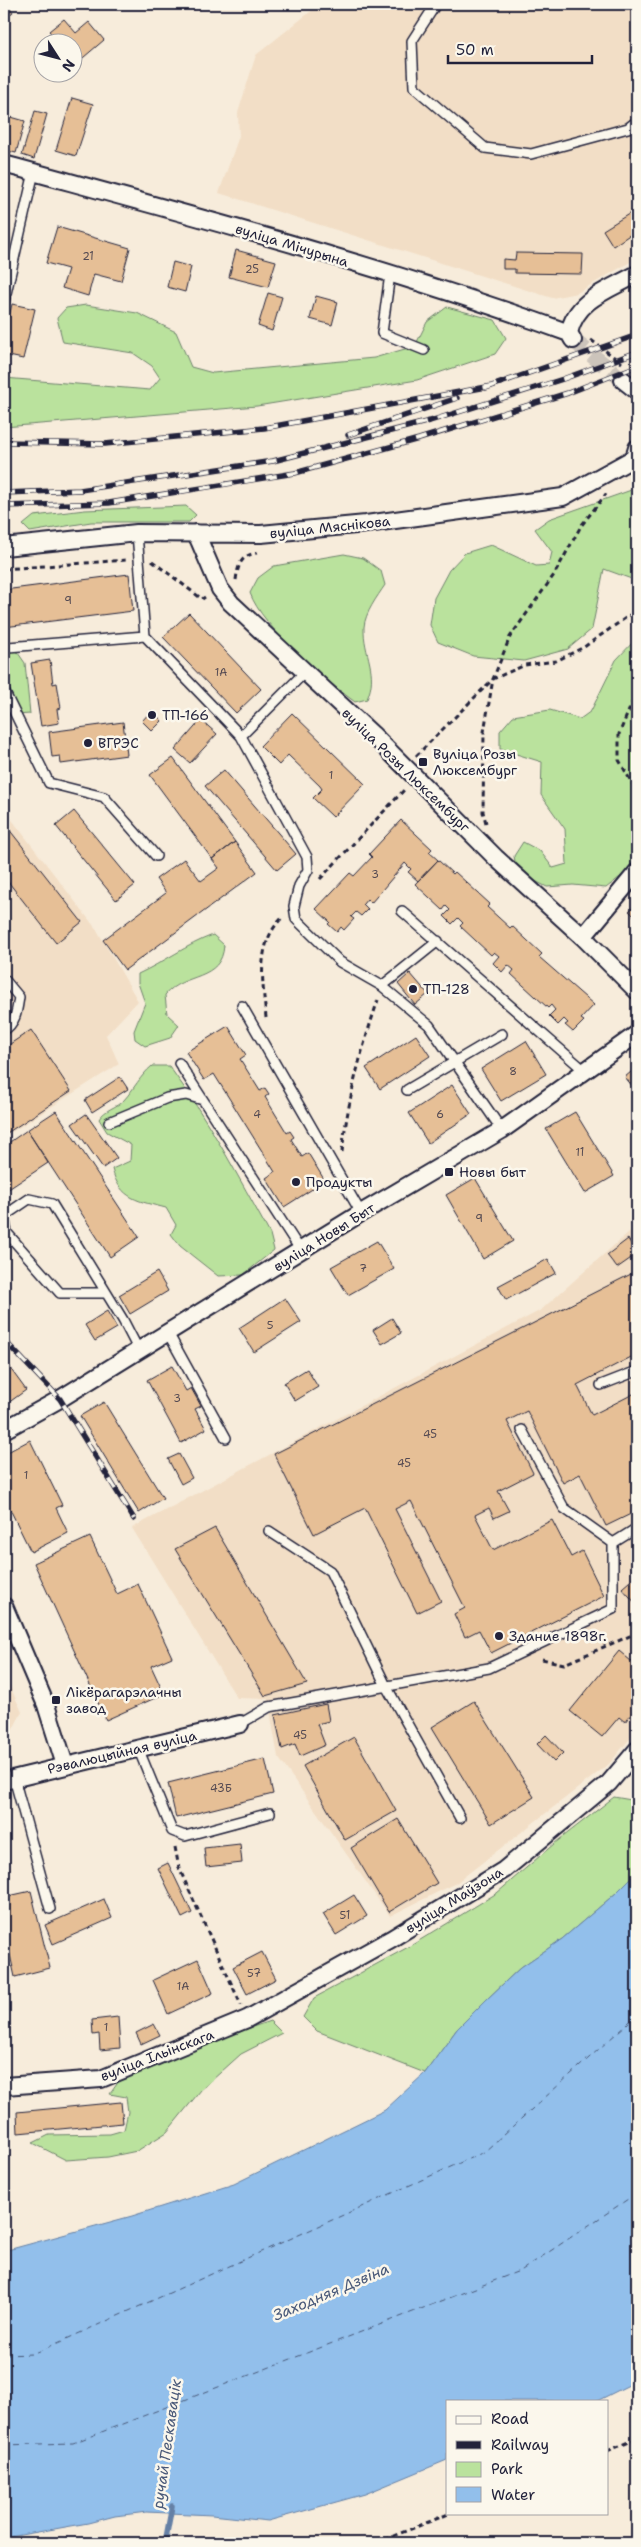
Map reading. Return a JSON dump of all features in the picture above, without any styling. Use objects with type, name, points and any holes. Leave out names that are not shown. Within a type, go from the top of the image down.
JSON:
[{"type":"street","name":"вуліца Мічурына","points":[[4,164],[202,218],[480,301],[576,336]]},
{"type":"street","points":[[576,336],[572,319],[581,305],[637,274]]},
{"type":"street","points":[[627,374],[637,391]]},
{"type":"street","name":"вуліца Мяснікова","points":[[4,548],[137,533],[261,534],[366,524],[563,497],[636,454]]},
{"type":"street","name":"вуліца Розы Люксембург","points":[[196,533],[220,589],[410,772],[496,858],[583,937],[637,991]]},
{"type":"street","points":[[583,937],[637,872]]},
{"type":"street","name":"вуліца Новы Быт","points":[[4,1430],[168,1333],[361,1213],[502,1130],[637,1034]]},
{"type":"street","points":[[4,1606],[46,1705],[64,1765]]},
{"type":"street","name":"Рэвалюцыйная вуліца","points":[[9,1779],[240,1724]]},
{"type":"street","name":"вуліца Маўзона","points":[[247,2019],[391,1939],[504,1870],[609,1783],[637,1750]]},
{"type":"street","name":"вуліца Ільінскага","points":[[4,2086],[101,2079],[247,2019]]},
{"type":"lane","points":[[436,4],[412,41],[414,87],[485,148],[531,154],[628,128],[637,122]]},
{"type":"lane","points":[[4,302],[34,172]]},
{"type":"lane","points":[[390,274],[382,333],[424,350]]},
{"type":"lane","points":[[137,533],[145,636],[241,736],[307,857],[308,870],[299,886],[294,906],[296,919],[340,962],[382,986],[429,1025],[502,1130]]},
{"type":"lane","points":[[8,646],[145,636]]},
{"type":"lane","points":[[241,736],[305,672]]},
{"type":"lane","points":[[4,691],[49,783],[104,797],[156,856]]},
{"type":"lane","points":[[402,911],[586,1072]]},
{"type":"lane","points":[[382,986],[438,941]]},
{"type":"lane","points":[[4,979],[19,997],[17,1014],[9,1027],[4,1030]]},
{"type":"lane","points":[[242,1006],[361,1213]]},
{"type":"lane","points":[[407,1090],[502,1034]]},
{"type":"lane","points":[[179,1063],[301,1251]]},
{"type":"lane","points":[[109,1122],[166,1098],[186,1095],[203,1100]]},
{"type":"lane","points":[[105,1293],[60,1293],[6,1233],[4,1216],[29,1199],[52,1204],[139,1350]]},
{"type":"lane","points":[[168,1333],[226,1438]]},
{"type":"lane","points":[[601,1385],[637,1371]]},
{"type":"lane","points":[[522,1430],[564,1508],[613,1543]]},
{"type":"lane","points":[[613,1543],[637,1528]]},
{"type":"lane","points":[[268,1531],[330,1572],[386,1686],[460,1818]]},
{"type":"lane","points":[[240,1724],[269,1707],[489,1668],[613,1609],[613,1543]]},
{"type":"lane","points":[[138,1748],[172,1831],[185,1836],[270,1813]]},
{"type":"lane","points":[[9,1779],[50,1909]]},
{"type":"path","points":[[576,336],[595,345],[627,374]]},
{"type":"path","points":[[488,830],[483,812],[484,732],[493,680],[510,636],[554,575],[581,526],[611,488]]},
{"type":"path","points":[[314,885],[410,772],[493,680],[525,665],[556,662],[584,647],[637,610]]},
{"type":"path","points":[[637,691],[619,734],[619,760],[637,792]]},
{"type":"path","points":[[267,1025],[262,976],[263,948],[274,926],[294,906]]},
{"type":"path","points":[[339,1174],[345,1121],[361,1048],[382,986]]},
{"type":"path","points":[[520,1654],[564,1664],[637,1633]]},
{"type":"path","points":[[172,1831],[179,1868],[247,2019]]},
{"type":"path","points":[[608,2451],[637,2439]]},
{"type":"path","points":[[376,2543],[448,2514]]},
{"type":"shaded area","points":[[320,4],[637,4],[637,258],[577,293],[552,298],[219,193],[239,136],[238,113],[256,55]]},
{"type":"shaded area","points":[[9,816],[97,930],[138,1001],[106,1035],[119,1064],[4,1137],[4,820]]},
{"type":"shaded area","points":[[637,1225],[637,1730],[609,1764],[456,1883],[390,1916],[278,1757],[268,1699],[237,1698],[132,1528],[541,1310]]},
{"type":"shaded area","points":[[4,1674],[22,1712],[4,1746]]},
{"type":"green space","points":[[86,305],[137,313],[176,332],[191,367],[213,373],[374,358],[415,346],[427,322],[447,307],[495,320],[506,338],[495,354],[417,380],[257,406],[4,427],[4,378],[150,390],[160,378],[152,366],[133,353],[63,342],[57,318],[66,308]]},
{"type":"green space","points":[[637,488],[637,581],[604,569],[592,629],[568,649],[524,661],[473,656],[438,642],[430,625],[434,598],[449,570],[465,553],[491,545],[536,566],[549,565],[552,552],[535,529],[549,519]]},
{"type":"green space","points":[[186,506],[196,515],[189,522],[91,522],[30,532],[23,525],[34,516],[85,510]]},
{"type":"green space","points":[[344,554],[363,558],[381,571],[385,585],[369,611],[364,627],[364,637],[371,671],[370,689],[367,699],[355,702],[312,667],[281,637],[257,607],[250,593],[258,578],[274,566]]},
{"type":"green space","points":[[4,633],[25,663],[30,714],[17,715],[4,683]]},
{"type":"green space","points":[[637,638],[637,864],[606,888],[573,885],[547,887],[531,879],[516,867],[514,856],[523,842],[540,851],[553,868],[567,864],[565,829],[541,795],[542,762],[500,749],[500,731],[513,716],[550,710],[580,719],[591,711],[616,660]]},
{"type":"green space","points":[[213,935],[224,945],[222,957],[209,971],[182,983],[165,995],[167,1014],[179,1025],[170,1038],[145,1046],[135,1039],[134,1031],[145,1003],[138,983],[138,974]]},
{"type":"green space","points":[[152,1066],[169,1066],[197,1106],[270,1234],[274,1250],[243,1275],[218,1276],[180,1246],[171,1234],[176,1225],[166,1208],[139,1201],[125,1193],[116,1179],[112,1169],[130,1161],[131,1145],[107,1132],[99,1119],[104,1113],[124,1100]]},
{"type":"green space","points":[[614,1797],[637,1801],[637,1872],[616,1893],[562,1939],[521,1967],[486,2000],[457,2029],[425,2073],[317,2031],[303,2017],[314,1998],[412,1945],[497,1893],[555,1843]]},
{"type":"green space","points":[[270,2021],[282,2033],[241,2054],[201,2090],[167,2132],[137,2151],[108,2157],[66,2160],[33,2143],[49,2135],[110,2134],[124,2130],[128,2112],[126,2097],[110,2094],[119,2081],[157,2060]]},
{"type":"water","name":"Заходняя Дзвіна","points":[[637,1872],[637,2381],[599,2400],[446,2400],[446,2460],[365,2494],[268,2521],[212,2515],[147,2512],[115,2516],[88,2523],[4,2538],[4,2251],[132,2216],[234,2184],[385,2110],[425,2073],[457,2029],[521,1967],[562,1939],[616,1893]]},
{"type":"building","points":[[4,4],[7,4],[13,12],[4,19]]},
{"type":"building","points":[[64,19],[75,32],[50,32]]},
{"type":"building","points":[[89,22],[104,40],[82,59],[82,32],[77,32]]},
{"type":"building","points":[[72,98],[93,104],[76,156],[56,150]]},
{"type":"building","points":[[35,111],[47,114],[34,159],[22,155]]},
{"type":"building","points":[[4,115],[25,121],[16,153],[4,150]]},
{"type":"building","points":[[632,212],[637,221],[637,230],[613,246],[603,230]]},
{"type":"building","points":[[57,227],[130,248],[121,281],[94,274],[88,296],[62,288],[68,269],[46,263]]},
{"type":"building","points":[[236,250],[276,261],[268,287],[229,277]]},
{"type":"building","points":[[516,253],[583,254],[582,274],[515,273],[515,269],[503,269],[503,259],[515,260]]},
{"type":"building","points":[[173,262],[191,267],[185,292],[167,287]]},
{"type":"building","points":[[268,293],[282,297],[272,331],[258,326]]},
{"type":"building","points":[[316,296],[338,302],[332,325],[310,319]]},
{"type":"building","points":[[12,304],[35,309],[23,359],[4,355],[4,316],[9,317]]},
{"type":"building","points":[[129,574],[133,611],[4,627],[4,590]]},
{"type":"building","points":[[189,613],[261,689],[236,713],[163,637]]},
{"type":"building","points":[[50,660],[53,684],[57,683],[61,708],[57,709],[59,723],[41,726],[31,663]]},
{"type":"building","name":"ТП-166","points":[[152,710],[162,721],[152,731],[142,721]]},
{"type":"building","points":[[292,713],[365,784],[333,817],[313,798],[322,789],[320,786],[288,755],[279,765],[260,746]]},
{"type":"building","points":[[201,720],[217,734],[190,763],[175,750]]},
{"type":"building","name":"ВГРЭС","points":[[123,722],[127,755],[61,764],[60,756],[52,757],[49,732]]},
{"type":"building","points":[[173,758],[235,842],[212,859],[150,775]]},
{"type":"building","points":[[224,770],[296,854],[277,870],[205,786]]},
{"type":"building","points":[[74,811],[135,885],[116,900],[56,826]]},
{"type":"building","points":[[401,820],[432,849],[429,852],[438,860],[418,881],[408,872],[411,869],[405,863],[371,903],[367,899],[363,904],[368,909],[361,916],[356,912],[351,917],[354,919],[344,930],[341,927],[337,932],[328,924],[330,922],[316,909],[350,873],[354,876],[372,857],[369,854]]},
{"type":"building","points":[[8,828],[82,922],[56,943],[6,879],[4,880],[4,831]]},
{"type":"building","points":[[235,842],[257,872],[125,970],[103,940],[166,893],[156,879],[184,859],[201,881],[219,868],[212,859]]},
{"type":"building","points":[[438,860],[453,874],[455,872],[490,904],[487,907],[510,928],[512,926],[542,954],[539,957],[594,1005],[581,1019],[584,1021],[573,1032],[565,1025],[568,1023],[564,1019],[558,1025],[549,1016],[555,1010],[551,1005],[548,1008],[511,974],[514,970],[508,965],[502,972],[493,963],[499,956],[494,952],[491,955],[460,926],[463,923],[458,918],[452,924],[444,916],[450,910],[446,906],[443,910],[415,884]]},
{"type":"building","points":[[637,903],[637,919],[629,911]]},
{"type":"building","name":"ТП-128","points":[[410,973],[428,994],[415,1005],[398,984]]},
{"type":"building","points":[[228,1026],[246,1055],[240,1059],[260,1091],[265,1088],[269,1094],[265,1097],[287,1133],[290,1131],[294,1137],[291,1139],[302,1157],[308,1153],[325,1181],[284,1207],[266,1178],[275,1172],[214,1074],[204,1080],[186,1052]]},
{"type":"building","points":[[31,1030],[71,1091],[4,1135],[4,1048]]},
{"type":"building","points":[[416,1035],[430,1056],[380,1089],[366,1068]]},
{"type":"building","points":[[526,1041],[546,1074],[501,1101],[481,1069]]},
{"type":"building","points":[[637,1067],[637,1092],[625,1077]]},
{"type":"building","points":[[120,1077],[128,1089],[92,1112],[85,1100]]},
{"type":"building","points":[[452,1085],[471,1114],[428,1143],[409,1113]]},
{"type":"building","points":[[56,1111],[139,1237],[110,1257],[27,1130]]},
{"type":"building","points":[[575,1112],[614,1176],[585,1193],[546,1129]]},
{"type":"building","points":[[86,1114],[117,1158],[103,1168],[72,1124]]},
{"type":"building","points":[[27,1130],[48,1163],[4,1192],[4,1146]]},
{"type":"building","points":[[475,1178],[513,1241],[483,1259],[446,1195]]},
{"type":"building","points":[[628,1239],[637,1254],[617,1268],[607,1255]]},
{"type":"building","points":[[377,1241],[394,1269],[348,1295],[331,1267]]},
{"type":"building","points":[[548,1259],[556,1273],[506,1300],[498,1286]]},
{"type":"building","points":[[637,1271],[637,1354],[577,1385],[592,1415],[637,1392],[637,1511],[606,1526],[580,1474],[563,1483],[527,1411],[507,1421],[533,1473],[498,1491],[509,1511],[494,1518],[489,1508],[475,1515],[493,1550],[552,1520],[571,1557],[582,1551],[604,1596],[491,1653],[479,1630],[465,1637],[454,1614],[465,1608],[411,1501],[395,1509],[441,1601],[417,1613],[365,1508],[314,1534],[274,1454]]},
{"type":"building","points":[[157,1272],[168,1291],[130,1314],[119,1295]]},
{"type":"building","points":[[285,1298],[301,1322],[254,1352],[239,1328]]},
{"type":"building","points":[[107,1311],[117,1328],[95,1341],[85,1325]]},
{"type":"building","points":[[392,1318],[401,1333],[382,1344],[373,1330]]},
{"type":"building","points":[[4,1360],[26,1390],[4,1406]]},
{"type":"building","points":[[172,1366],[186,1391],[191,1388],[201,1406],[195,1409],[206,1429],[181,1443],[147,1380]]},
{"type":"building","points":[[307,1369],[318,1387],[295,1401],[284,1383]]},
{"type":"building","points":[[104,1402],[163,1498],[139,1513],[80,1416]]},
{"type":"building","points":[[30,1440],[62,1505],[56,1508],[68,1533],[31,1552],[4,1497],[4,1454]]},
{"type":"building","points":[[179,1454],[192,1478],[181,1484],[168,1459]]},
{"type":"building","points":[[215,1528],[307,1684],[265,1696],[175,1549]]},
{"type":"building","points":[[90,1537],[117,1594],[138,1584],[172,1657],[151,1666],[164,1694],[106,1720],[34,1563]]},
{"type":"building","points":[[637,1575],[637,1605],[622,1588]]},
{"type":"building","points":[[619,1651],[637,1666],[637,1695],[634,1698],[637,1700],[637,1706],[625,1722],[619,1717],[602,1737],[570,1711]]},
{"type":"building","points":[[474,1701],[534,1797],[491,1824],[432,1727]]},
{"type":"building","points":[[326,1704],[329,1721],[317,1724],[325,1745],[300,1756],[295,1744],[282,1749],[275,1715]]},
{"type":"building","points":[[546,1735],[563,1753],[554,1762],[537,1744]]},
{"type":"building","points":[[354,1737],[396,1811],[345,1840],[303,1766]]},
{"type":"building","points":[[265,1759],[273,1794],[176,1818],[168,1783]]},
{"type":"building","points":[[398,1819],[437,1883],[389,1912],[351,1848]]},
{"type":"building","points":[[240,1844],[242,1863],[206,1867],[204,1848]]},
{"type":"building","points":[[168,1863],[192,1913],[182,1918],[158,1868]]},
{"type":"building","points":[[31,1891],[50,1968],[15,1977],[4,1928],[4,1897]]},
{"type":"building","points":[[354,1895],[367,1916],[336,1935],[323,1914]]},
{"type":"building","points":[[104,1899],[112,1918],[53,1944],[45,1925]]},
{"type":"building","points":[[262,1952],[276,1979],[247,1994],[233,1967]]},
{"type":"building","points":[[198,1959],[213,1993],[168,2014],[153,1980]]},
{"type":"building","points":[[118,2017],[120,2048],[100,2050],[99,2034],[93,2035],[92,2020]]},
{"type":"building","points":[[154,2024],[160,2035],[141,2044],[136,2033]]},
{"type":"building","points":[[121,2102],[123,2123],[18,2133],[17,2112]]},
{"type":"waterway","name":"ручай Пескавацік","points":[[165,2543],[172,2506]]},
{"type":"ferry route","points":[[4,2355],[33,2354],[484,2152],[637,2015]]},
{"type":"ferry route","points":[[4,2445],[73,2443],[522,2270],[637,2193]]},
{"type":"tunnel","points":[[573,340],[623,380]]},
{"type":"railway","points":[[486,388],[637,335]]},
{"type":"railway","points":[[4,493],[80,490],[273,461],[430,421],[563,379],[637,352]]},
{"type":"railway","points":[[4,506],[109,503],[295,473],[419,439],[568,393],[637,366]]},
{"type":"railway","points":[[4,442],[105,444],[264,428],[492,386]]},
{"type":"railway","points":[[348,435],[457,398]]},
{"type":"railway","points":[[4,1340],[60,1399],[134,1519]]},
{"type":"place","name":"ТП-166","points":[[152,715]]},
{"type":"place","name":"ВГРЭС","points":[[88,743]]},
{"type":"place","name":"Вуліца Розы Люксембург","points":[[423,762]]},
{"type":"place","name":"ТП-128","points":[[413,989]]},
{"type":"place","name":"Новы быт","points":[[449,1172]]},
{"type":"place","name":"Продукты","points":[[296,1182]]},
{"type":"place","name":"Здание 1898г.","points":[[499,1636]]},
{"type":"place","name":"Лікёрагарэлачны завод","points":[[56,1700]]}]
